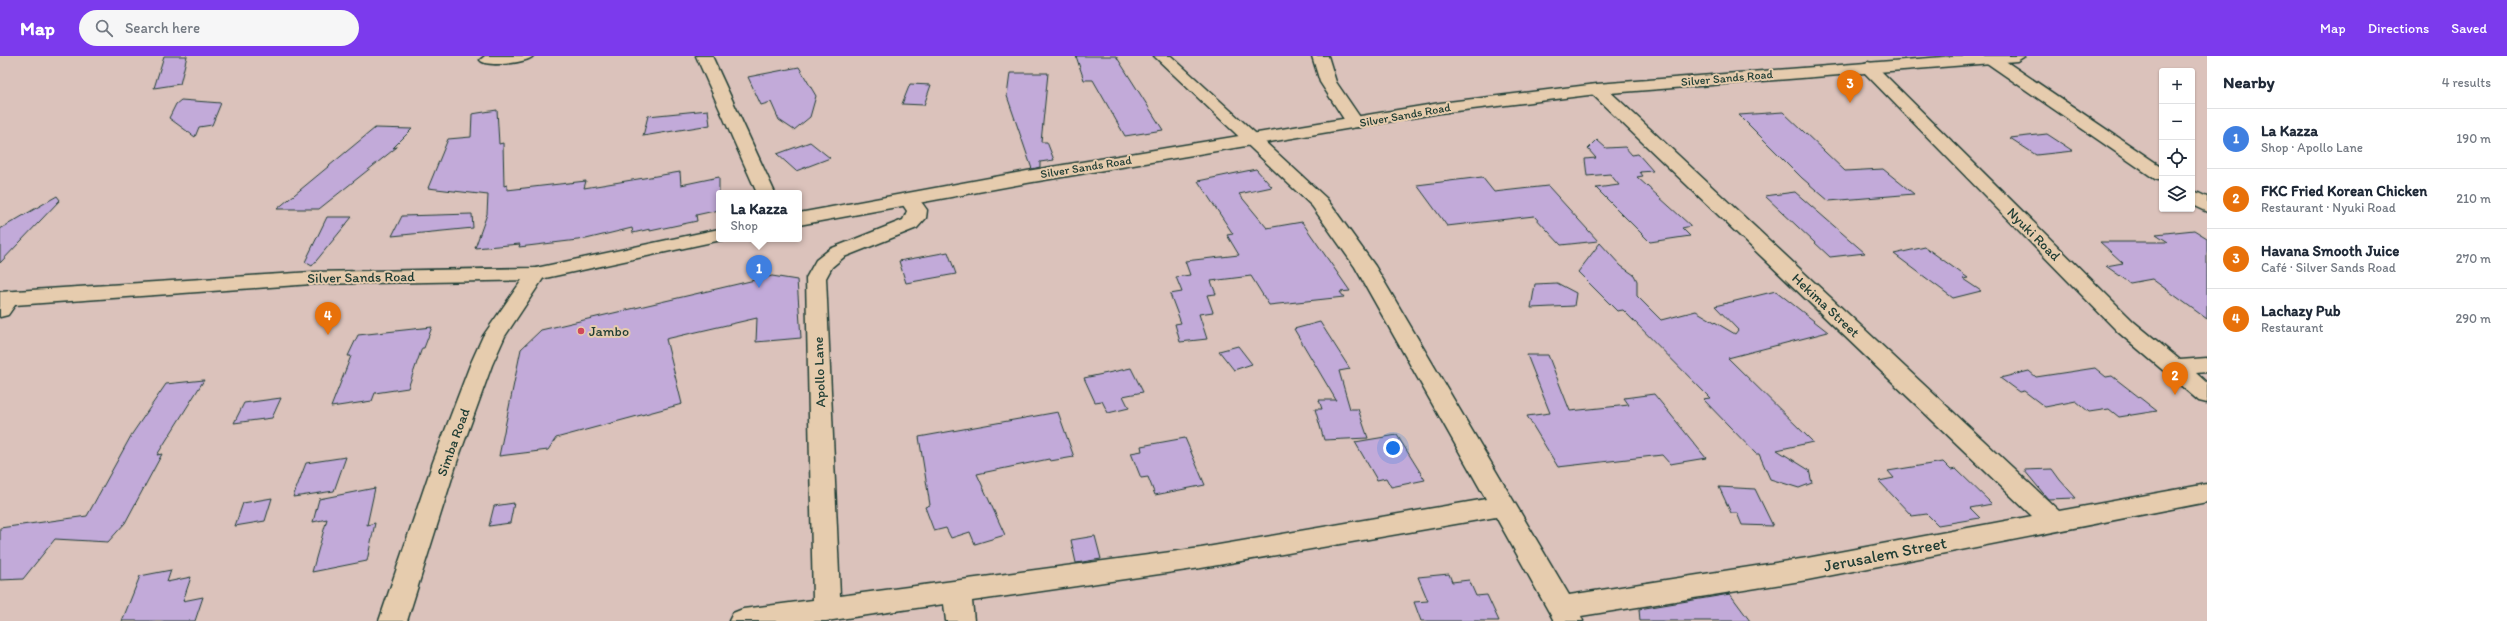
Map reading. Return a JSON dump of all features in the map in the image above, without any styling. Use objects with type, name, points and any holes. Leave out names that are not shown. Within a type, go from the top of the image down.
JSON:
[{"type":"street","points":[[488,60],[525,56]]},
{"type":"street","points":[[704,56],[765,190]]},
{"type":"street","points":[[1162,56],[1319,202],[1365,266],[1565,614]]},
{"type":"street","points":[[1320,56],[1328,82],[1355,123]]},
{"type":"street","name":"Silver Sands Road","points":[[802,218],[1027,177],[1440,108],[1598,89],[2017,56]]},
{"type":"street","points":[[1990,58],[2159,173]]},
{"type":"street","name":"Nyuki Road","points":[[1868,67],[2126,327],[2207,395]]},
{"type":"street","name":"Hekima Street","points":[[1598,89],[2054,522]]},
{"type":"street","points":[[2195,198],[2207,206]]},
{"type":"street","name":"Apollo Lane","points":[[827,608],[816,278],[823,264],[837,253],[910,224],[916,218],[917,210],[908,199]]},
{"type":"street","name":"Silver Sands Road","points":[[3,302],[312,278],[536,274],[716,236]]},
{"type":"street","name":"Simba Road","points":[[393,621],[445,462],[481,364],[494,336],[536,274]]},
{"type":"street","points":[[2175,368],[2207,365]]},
{"type":"street","name":"Jerusalem Street","points":[[1565,614],[1807,570],[2207,493]]},
{"type":"street","points":[[744,621],[827,608],[956,594],[1201,558],[1503,506]]},
{"type":"street","points":[[956,594],[960,621]]},
{"type":"building","points":[[164,56],[187,56],[180,84],[154,88]]},
{"type":"building","points":[[1076,56],[1116,56],[1163,130],[1125,136],[1093,80],[1084,80]]},
{"type":"building","points":[[799,67],[816,96],[810,117],[794,130],[779,120],[771,102],[761,105],[748,77]]},
{"type":"building","points":[[1010,73],[1048,73],[1041,142],[1047,142],[1054,160],[1040,162],[1040,167],[1032,169],[1007,96]]},
{"type":"building","points":[[910,84],[931,85],[924,105],[902,104]]},
{"type":"building","points":[[181,100],[221,103],[212,125],[199,127],[195,137],[169,118],[176,104]]},
{"type":"building","points":[[497,110],[499,144],[503,143],[504,186],[507,185],[507,190],[586,181],[584,188],[680,172],[681,185],[719,177],[719,190],[716,190],[716,211],[696,215],[697,221],[650,231],[650,229],[633,233],[632,228],[586,239],[519,247],[520,244],[475,248],[487,214],[488,195],[428,188],[448,139],[471,137],[472,114]]},
{"type":"building","points":[[708,110],[710,125],[643,136],[648,116]]},
{"type":"building","points":[[1783,112],[1845,171],[1883,169],[1914,194],[1829,201],[1802,178],[1739,115]]},
{"type":"building","points":[[375,128],[412,129],[393,148],[397,147],[319,209],[277,209]]},
{"type":"building","points":[[2047,134],[2073,151],[2036,155],[2010,138]]},
{"type":"building","points":[[1597,140],[1606,148],[1625,147],[1632,155],[1638,154],[1653,171],[1640,172],[1643,176],[1637,177],[1691,226],[1682,228],[1690,236],[1650,242],[1596,188],[1619,185],[1610,174],[1587,176],[1585,159],[1596,158],[1588,149]]},
{"type":"building","points":[[810,142],[830,158],[796,171],[777,154]]},
{"type":"building","points":[[1256,169],[1272,187],[1239,194],[1267,228],[1302,222],[1350,291],[1340,292],[1344,297],[1269,305],[1251,276],[1211,281],[1216,294],[1207,295],[1213,312],[1199,314],[1207,339],[1180,342],[1175,324],[1181,323],[1170,294],[1182,292],[1176,277],[1190,275],[1185,261],[1239,255],[1227,235],[1233,234],[1198,181]]},
{"type":"building","points":[[1482,177],[1494,192],[1548,186],[1598,241],[1561,245],[1534,216],[1447,226],[1417,185]]},
{"type":"building","points":[[1795,192],[1865,253],[1830,257],[1765,196]]},
{"type":"building","points":[[57,196],[60,200],[0,263],[0,229]]},
{"type":"building","points":[[472,214],[473,228],[392,236],[402,216]]},
{"type":"building","points":[[327,217],[352,217],[312,266],[305,262]]},
{"type":"building","points":[[2194,230],[2207,238],[2207,319],[2152,279],[2130,283],[2106,266],[2123,263],[2100,242],[2168,242],[2156,234]]},
{"type":"building","points":[[1600,243],[1621,266],[1634,275],[1637,281],[1637,296],[1661,320],[1696,311],[1735,334],[1738,330],[1715,306],[1776,291],[1828,332],[1728,358],[1813,442],[1777,450],[1809,470],[1812,483],[1799,488],[1770,479],[1759,454],[1756,454],[1703,399],[1710,398],[1623,310],[1617,311],[1578,272]]},
{"type":"building","points":[[1925,247],[1968,278],[1963,279],[1981,291],[1953,298],[1894,254]]},
{"type":"building","points":[[948,252],[956,274],[906,283],[899,261]]},
{"type":"building","points":[[772,276],[797,280],[801,338],[756,342],[757,318],[666,339],[682,404],[556,438],[548,450],[499,456],[521,349],[541,330]]},
{"type":"building","points":[[1557,283],[1576,293],[1574,306],[1531,308],[1535,284]]},
{"type":"building","points":[[1320,322],[1350,369],[1339,371],[1350,409],[1358,409],[1368,438],[1324,440],[1315,409],[1322,409],[1319,400],[1336,400],[1294,329]]},
{"type":"building","points":[[432,327],[424,348],[422,348],[408,388],[375,393],[372,401],[331,407],[351,356],[348,356],[358,335]]},
{"type":"building","points":[[1238,346],[1252,364],[1234,370],[1219,351]]},
{"type":"building","points":[[1527,355],[1548,355],[1570,411],[1629,405],[1624,398],[1654,394],[1706,458],[1670,464],[1662,455],[1558,467],[1527,416],[1550,413]]},
{"type":"building","points":[[1131,368],[1143,392],[1123,396],[1129,408],[1108,413],[1102,401],[1095,402],[1084,378]]},
{"type":"building","points":[[2095,368],[2106,377],[2112,376],[2157,411],[2119,417],[2109,409],[2089,412],[2076,401],[2045,407],[2024,391],[2019,392],[2000,378],[2029,371],[2036,377]]},
{"type":"building","points":[[204,380],[157,455],[162,454],[125,523],[108,542],[55,539],[23,579],[0,580],[0,528],[87,516],[132,434],[166,384]]},
{"type":"building","points":[[281,398],[272,418],[234,423],[244,403]]},
{"type":"building","points":[[1058,412],[1074,457],[1050,461],[1049,459],[977,474],[1005,535],[975,544],[970,532],[951,538],[946,528],[934,531],[925,507],[930,505],[919,437]]},
{"type":"building","points":[[1397,435],[1425,480],[1391,487],[1386,478],[1377,480],[1355,442]]},
{"type":"building","points":[[1185,438],[1205,485],[1155,495],[1148,477],[1141,478],[1131,453],[1142,451],[1141,446]]},
{"type":"building","points":[[346,457],[334,491],[293,497],[306,463]]},
{"type":"building","points":[[1943,462],[1951,470],[1956,469],[1992,504],[1970,508],[1980,518],[1938,525],[1927,514],[1912,516],[1879,481],[1894,478],[1888,471]]},
{"type":"building","points":[[2052,469],[2076,498],[2048,499],[2024,470]]},
{"type":"building","points":[[1719,487],[1755,489],[1773,526],[1742,525],[1737,513],[1731,513]]},
{"type":"building","points":[[375,488],[367,525],[375,523],[367,561],[312,572],[327,519],[313,522],[319,499]]},
{"type":"building","points":[[272,498],[265,521],[235,526],[243,503]]},
{"type":"building","points":[[514,503],[510,523],[489,526],[494,506]]},
{"type":"building","points":[[1095,536],[1101,559],[1076,563],[1071,540]]},
{"type":"building","points":[[171,570],[167,582],[191,577],[183,601],[203,597],[195,621],[122,621],[140,576]]},
{"type":"building","points":[[1449,574],[1452,582],[1469,580],[1476,596],[1487,595],[1499,621],[1421,621],[1414,602],[1428,601],[1418,577]]},
{"type":"building","points":[[1730,594],[1750,621],[1640,621],[1639,609]]},
{"type":"place","name":"Havana Smooth Juice","points":[[1850,103]]},
{"type":"place","name":"La Kazza","points":[[759,288]]},
{"type":"place","name":"Jambo","points":[[581,331]]},
{"type":"place","name":"Lachazy Pub","points":[[328,335]]},
{"type":"place","name":"FKC Fried Korean Chicken","points":[[2175,395]]}]
